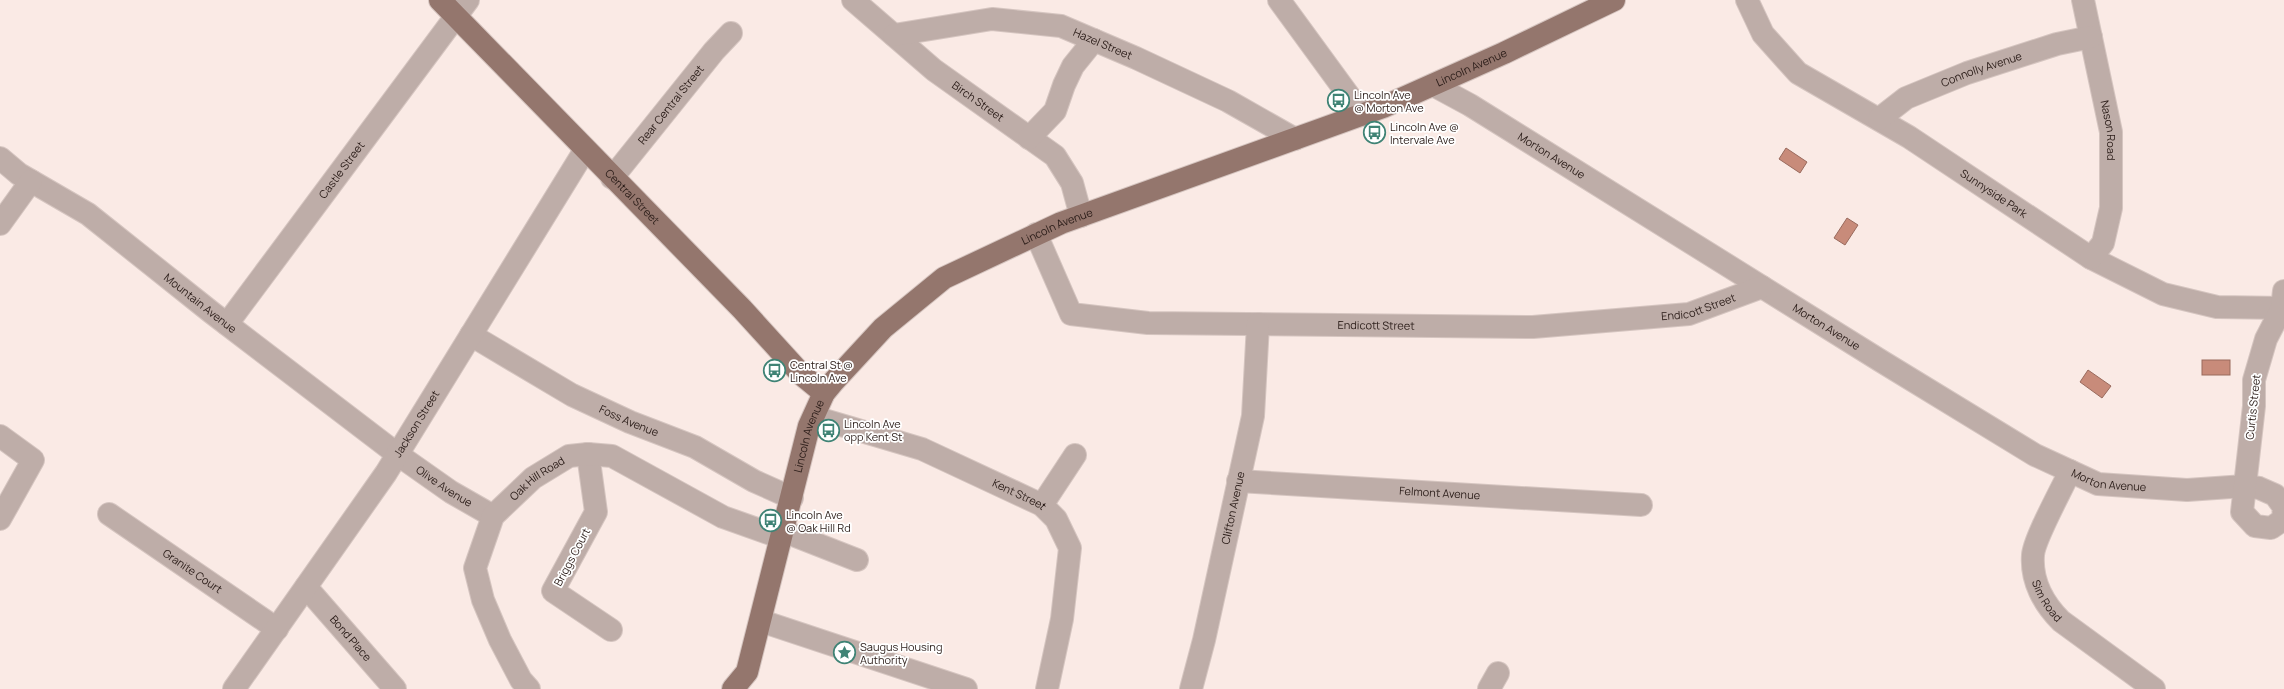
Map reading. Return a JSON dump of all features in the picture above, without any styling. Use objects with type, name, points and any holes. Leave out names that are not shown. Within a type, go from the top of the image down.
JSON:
[{"type":"main road","name":"Central Street","points":[[440,0],[461,8],[585,150],[742,309],[803,376],[824,394]]},
{"type":"main road","name":"Lincoln Avenue","points":[[733,689],[747,672],[783,535],[809,426],[824,394],[883,328],[944,278],[1036,234],[1081,216],[1363,114],[1433,85],[1614,0]]},
{"type":"street","name":"Birch Street","points":[[854,0],[934,70],[1055,156],[1072,183],[1081,216]]},
{"type":"street","points":[[1279,0],[1363,114]]},
{"type":"street","name":"Sunnyside Park","points":[[1746,0],[1762,34],[1798,73],[1909,137],[2091,258],[2163,294],[2217,307],[2283,303]]},
{"type":"street","name":"Nason Road","points":[[2084,0],[2111,132],[2111,208],[2103,242],[2091,258]]},
{"type":"street","name":"Castle Street","points":[[227,324],[461,8]]},
{"type":"street","name":"Hazel Street","points":[[894,35],[992,18],[1061,26],[1228,101],[1295,139]]},
{"type":"street","name":"Rear Central Street","points":[[612,178],[714,51],[731,33]]},
{"type":"street","name":"Connolly Avenue","points":[[1879,120],[1906,98],[1967,73],[2057,44],[2091,37]]},
{"type":"street","points":[[1029,138],[1055,111],[1064,85],[1073,66],[1094,40]]},
{"type":"street","name":"Morton Avenue","points":[[1433,85],[1470,105],[2035,455],[2098,484],[2187,490],[2245,486]]},
{"type":"street","name":"Jackson Street","points":[[234,689],[397,454],[585,150]]},
{"type":"street","name":"Mountain Avenue","points":[[0,158],[31,181],[88,214],[227,324],[397,454]]},
{"type":"street","points":[[0,224],[31,181]]},
{"type":"street","name":"Endicott Street","points":[[1036,234],[1071,314],[1148,323],[1533,328],[1689,314],[1762,286]]},
{"type":"street","name":"Curtis Street","points":[[2245,486],[2254,406],[2254,380],[2266,339],[2283,303]]},
{"type":"street","name":"Clifton Avenue","points":[[1191,689],[1204,640],[1253,416],[1258,324]]},
{"type":"street","name":"Foss Avenue","points":[[471,335],[572,395],[630,422],[695,447],[754,481],[792,498]]},
{"type":"street","name":"Kent Street","points":[[814,417],[922,449],[1042,505],[1056,519],[1070,548],[1062,619],[1047,689]]},
{"type":"street","points":[[0,436],[33,460],[0,519]]},
{"type":"street","name":"Olive Avenue","points":[[397,454],[452,492],[493,516]]},
{"type":"street","name":"Oak Hill Road","points":[[529,689],[521,680],[500,640],[483,600],[475,568],[493,516],[533,478],[569,456],[588,454],[612,456],[723,517],[857,560]]},
{"type":"street","name":"Briggs Court","points":[[588,454],[596,512],[553,591],[611,630]]},
{"type":"street","points":[[1042,505],[1075,455]]},
{"type":"street","name":"Sim Road","points":[[2070,471],[2033,555],[2037,585],[2050,610],[2061,621],[2154,689]]},
{"type":"street","name":"Felmont Avenue","points":[[1238,481],[1640,505]]},
{"type":"street","points":[[2245,486],[2259,488],[2275,495],[2283,506],[2284,518],[2271,528],[2255,526],[2242,512],[2245,486]]},
{"type":"street","name":"Granite Court","points":[[109,514],[277,629]]},
{"type":"street","name":"Bond Place","points":[[306,587],[395,689]]},
{"type":"street","points":[[761,621],[915,681],[966,689]]},
{"type":"shaded area","points":[[1786,148],[1807,162],[1800,173],[1779,159]]},
{"type":"shaded area","points":[[1847,218],[1858,225],[1845,245],[1834,238]]},
{"type":"shaded area","points":[[2202,360],[2230,360],[2230,375],[2202,375]]},
{"type":"shaded area","points":[[2088,370],[2111,386],[2102,398],[2080,382]]},
{"type":"place","name":"Lincoln Ave @ Morton Ave","points":[[1339,101]]},
{"type":"place","name":"Lincoln Ave @ Intervale Ave","points":[[1374,133]]},
{"type":"place","name":"Central St @ Lincoln Ave","points":[[775,371]]},
{"type":"place","name":"Lincoln Ave opp Kent St","points":[[829,430]]},
{"type":"place","name":"Lincoln Ave @ Oak Hill Rd","points":[[771,521]]},
{"type":"place","name":"Saugus Housing Authority","points":[[844,653]]}]
